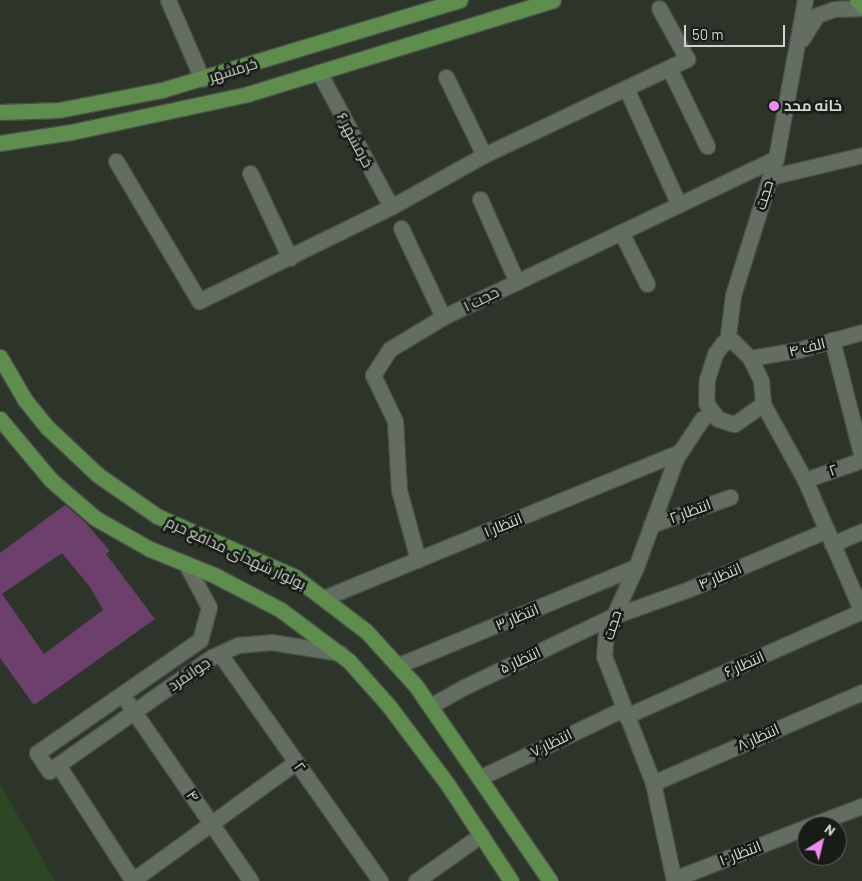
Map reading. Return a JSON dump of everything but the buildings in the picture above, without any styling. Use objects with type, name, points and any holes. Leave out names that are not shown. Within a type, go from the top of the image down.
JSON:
[{"type":"main road","name":"خرمشهر","points":[[0,112],[60,110],[202,79],[460,0]]},
{"type":"main road","points":[[0,142],[71,132],[248,94],[319,72],[505,7],[553,0]]},
{"type":"main road","points":[[857,0],[862,7]]},
{"type":"main road","name":"بولوار شهدای مدافع حرم","points":[[0,357],[25,400],[46,426],[98,475],[157,516],[270,565],[326,597],[366,631],[399,665],[430,706],[550,881]]},
{"type":"main road","name":"بولوار شهدای مدافع حرم","points":[[0,420],[51,480],[95,518],[150,549],[186,564],[281,610],[340,653],[389,706],[481,835],[511,881]]},
{"type":"street","points":[[168,0],[202,79]]},
{"type":"street","name":"حجت","points":[[727,342],[734,295],[776,158],[805,0]]},
{"type":"street","points":[[796,46],[818,15],[834,9],[862,7]]},
{"type":"street","points":[[116,161],[199,301],[391,207],[484,155],[688,59],[659,8]]},
{"type":"street","points":[[669,68],[707,146]]},
{"type":"street","name":"خرمشهر ۶","points":[[319,72],[391,207]]},
{"type":"street","points":[[446,77],[484,155]]},
{"type":"street","points":[[626,88],[679,204]]},
{"type":"street","points":[[770,177],[862,155]]},
{"type":"street","name":"حجت ۱","points":[[418,560],[399,490],[395,421],[373,375],[390,349],[443,318],[776,158]]},
{"type":"street","points":[[250,173],[290,258]]},
{"type":"street","points":[[480,199],[517,282]]},
{"type":"street","points":[[401,228],[443,318]]},
{"type":"street","points":[[621,232],[647,284]]},
{"type":"street","name":"۴ الف","points":[[750,358],[862,332]]},
{"type":"street","points":[[832,340],[862,459]]},
{"type":"street","points":[[763,404],[734,424],[718,419],[706,403],[707,379],[714,354],[727,342],[733,341],[750,358],[760,381],[763,404],[805,480],[862,612]]},
{"type":"street","name":"حجت","points":[[674,880],[653,783],[604,656],[606,633],[611,617],[636,568],[680,452],[702,419],[713,412]]},
{"type":"street","name":"انتظار ۱","points":[[326,597],[680,452]]},
{"type":"street","name":"۲","points":[[805,480],[862,459]]},
{"type":"street","name":"انتظار ۲","points":[[651,525],[730,497]]},
{"type":"street","points":[[830,537],[862,531]]},
{"type":"street","name":"انتظار ۴","points":[[611,617],[830,537]]},
{"type":"street","name":"جوانمرد","points":[[186,564],[209,607],[200,640],[38,753],[49,771],[134,711],[220,654],[238,645],[271,642],[340,653]]},
{"type":"street","name":"انتظار ۳","points":[[399,665],[636,568]]},
{"type":"street","name":"انتظار ۶","points":[[624,712],[862,612]]},
{"type":"street","name":"انتظار ۵","points":[[430,706],[462,688],[611,617]]},
{"type":"street","name":"۲","points":[[220,654],[380,881]]},
{"type":"street","name":"انتظار ۸","points":[[653,783],[862,692]]},
{"type":"street","name":"۴","points":[[123,695],[251,881]]},
{"type":"street","name":"انتظار ۷","points":[[479,778],[624,712]]},
{"type":"street","points":[[58,765],[133,880],[296,762]]},
{"type":"street","name":"انتظار ۱۰","points":[[835,816],[862,806]]},
{"type":"street","name":"انتظار ۱۰","points":[[674,880],[797,830]]},
{"type":"street","points":[[416,881],[481,835]]},
{"type":"green space","points":[[0,784],[55,881],[0,881]]},
{"type":"place","name":"خانه محد","points":[[774,106]]}]
